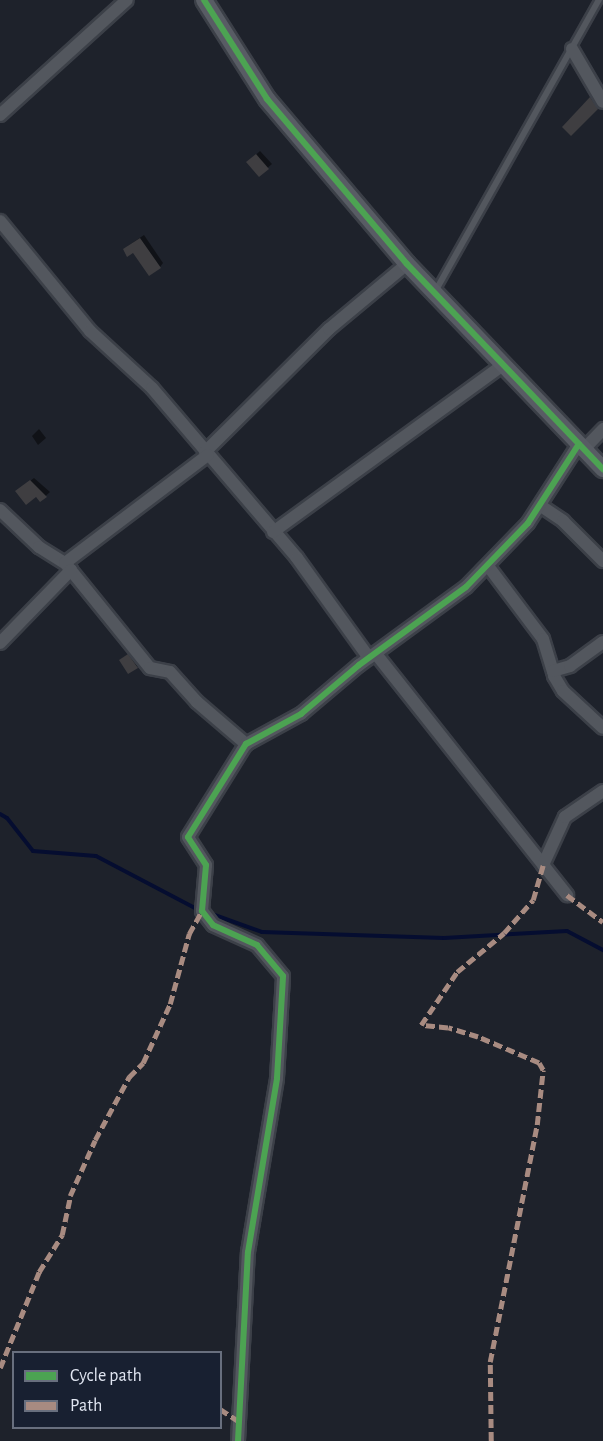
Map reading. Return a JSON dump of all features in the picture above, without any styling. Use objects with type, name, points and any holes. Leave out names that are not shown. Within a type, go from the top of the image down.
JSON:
[{"type":"street","points":[[0,115],[128,0]]},
{"type":"street","points":[[204,0],[267,99],[407,264],[603,469]]},
{"type":"street","points":[[572,49],[603,102]]},
{"type":"street","points":[[0,221],[90,331],[152,388],[273,532],[567,896]]},
{"type":"street","points":[[0,643],[68,566],[206,453],[329,329],[407,264]]},
{"type":"street","points":[[273,532],[503,365]]},
{"type":"street","points":[[238,1441],[248,1252],[277,1078],[283,976],[257,945],[213,925],[202,911],[206,865],[188,837],[246,744],[301,714],[373,656],[431,615],[488,566],[541,506],[582,447],[603,429]]},
{"type":"street","points":[[541,506],[563,521],[603,561]]},
{"type":"street","points":[[0,510],[39,547],[68,566],[150,668],[170,672],[197,702],[246,744]]},
{"type":"street","points":[[488,566],[543,639],[553,671],[573,702],[603,728]]},
{"type":"street","points":[[553,671],[570,666],[603,642]]},
{"type":"street","points":[[543,865],[565,817],[603,791]]},
{"type":"lane","points":[[435,292],[599,0]]},
{"type":"building","points":[[590,97],[598,109],[571,136],[562,127]]},
{"type":"building","points":[[256,154],[269,169],[259,177],[246,162]]},
{"type":"building","points":[[140,238],[161,268],[149,276],[133,253],[127,257],[123,249]]},
{"type":"building","points":[[30,480],[47,497],[40,502],[36,497],[26,505],[15,491]]},
{"type":"building","points":[[128,654],[138,668],[128,674],[119,660]]},
{"type":"waterway","points":[[0,814],[7,818],[33,851],[96,856],[199,910]]},
{"type":"waterway","points":[[209,913],[262,932],[444,938],[567,931],[603,950]]},
{"type":"marked path","points":[[491,1441],[490,1362],[537,1125],[543,1070],[539,1063],[478,1037],[448,1028],[421,1025],[457,972],[504,933],[533,900],[543,865]]},
{"type":"marked path","points":[[567,895],[603,922]]},
{"type":"marked path","points":[[0,1368],[39,1272],[62,1235],[70,1196],[95,1140],[129,1077],[143,1063],[170,1004],[189,934],[202,911]]},
{"type":"marked path","points":[[222,1410],[240,1422]]},
{"type":"cycle path","points":[[204,0],[267,99],[407,264],[603,469]]},
{"type":"cycle path","points":[[238,1441],[248,1252],[277,1078],[283,976],[257,945],[213,925],[202,911],[206,865],[188,837],[246,744],[301,714],[359,665],[466,587],[528,523],[579,444]]}]
